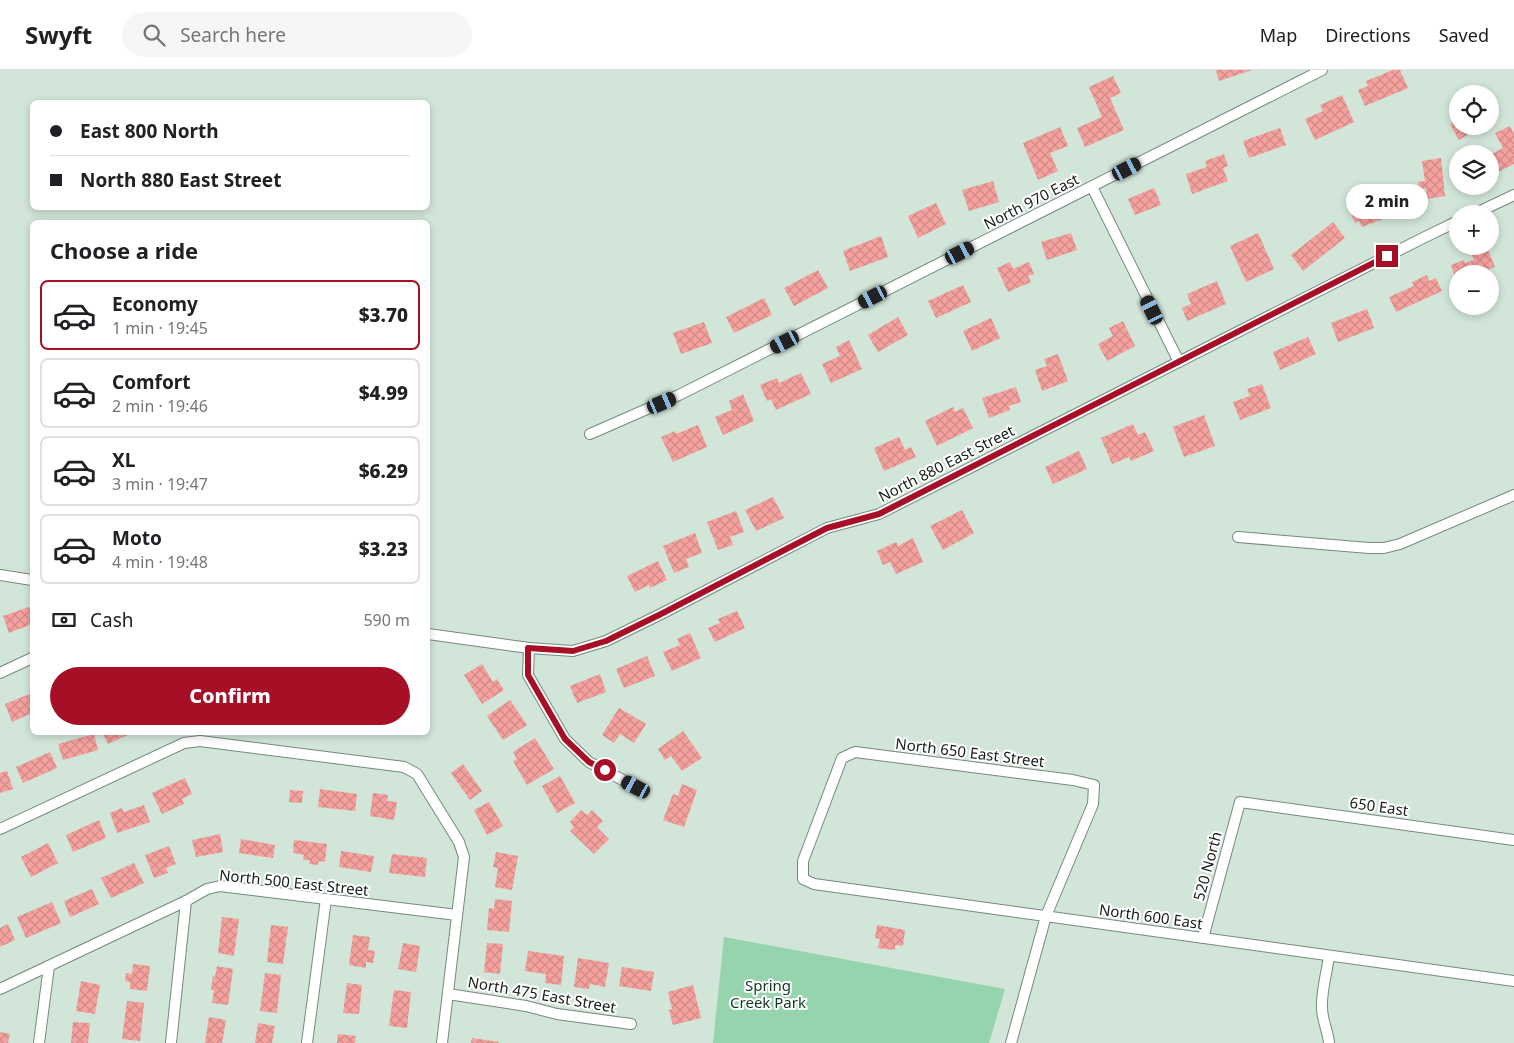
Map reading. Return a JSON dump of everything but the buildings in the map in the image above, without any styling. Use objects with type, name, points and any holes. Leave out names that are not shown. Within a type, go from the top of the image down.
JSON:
[{"type":"street","name":"North 970 East","points":[[590,434],[679,395],[1322,70]]},
{"type":"street","points":[[1092,187],[1179,362]]},
{"type":"street","points":[[1493,205],[1514,195]]},
{"type":"street","name":"North 880 East Street","points":[[430,634],[528,648],[573,651],[606,641],[827,528],[879,514],[1412,243],[1449,226]]},
{"type":"street","points":[[1238,537],[1384,548],[1400,544],[1514,495]]},
{"type":"street","points":[[0,575],[30,580]]},
{"type":"street","points":[[528,648],[528,675],[565,739],[589,762],[636,787]]},
{"type":"street","points":[[0,673],[30,659]]},
{"type":"street","points":[[0,829],[184,743],[200,741],[404,767],[417,774],[460,842],[464,857],[442,1043]]},
{"type":"street","name":"North 650 East Street","points":[[803,860],[842,758],[855,752],[1073,780],[1094,785],[1093,804],[1046,916]]},
{"type":"street","name":"650 East","points":[[1240,802],[1514,840]]},
{"type":"street","name":"520 North","points":[[1202,938],[1240,802]]},
{"type":"street","name":"North 600 East","points":[[803,860],[803,879],[814,884],[1514,981]]},
{"type":"street","name":"North 500 East Street","points":[[0,989],[186,901],[207,889],[220,886],[457,915]]},
{"type":"street","points":[[307,1043],[326,899]]},
{"type":"street","points":[[170,1043],[186,901]]},
{"type":"street","points":[[1011,1043],[1046,916]]},
{"type":"street","points":[[1329,956],[1322,1006],[1329,1043]]},
{"type":"street","points":[[39,1043],[49,966]]},
{"type":"street","name":"North 475 East Street","points":[[448,994],[526,1006],[557,1014],[631,1024]]},
{"type":"green space","name":"Spring Creek Park","points":[[724,937],[1005,989],[989,1043],[713,1043]]},
{"type":"route","points":[[605,770],[589,762],[565,739],[528,675],[528,648],[573,651],[606,641],[827,528],[879,514],[1387,256]]}]
